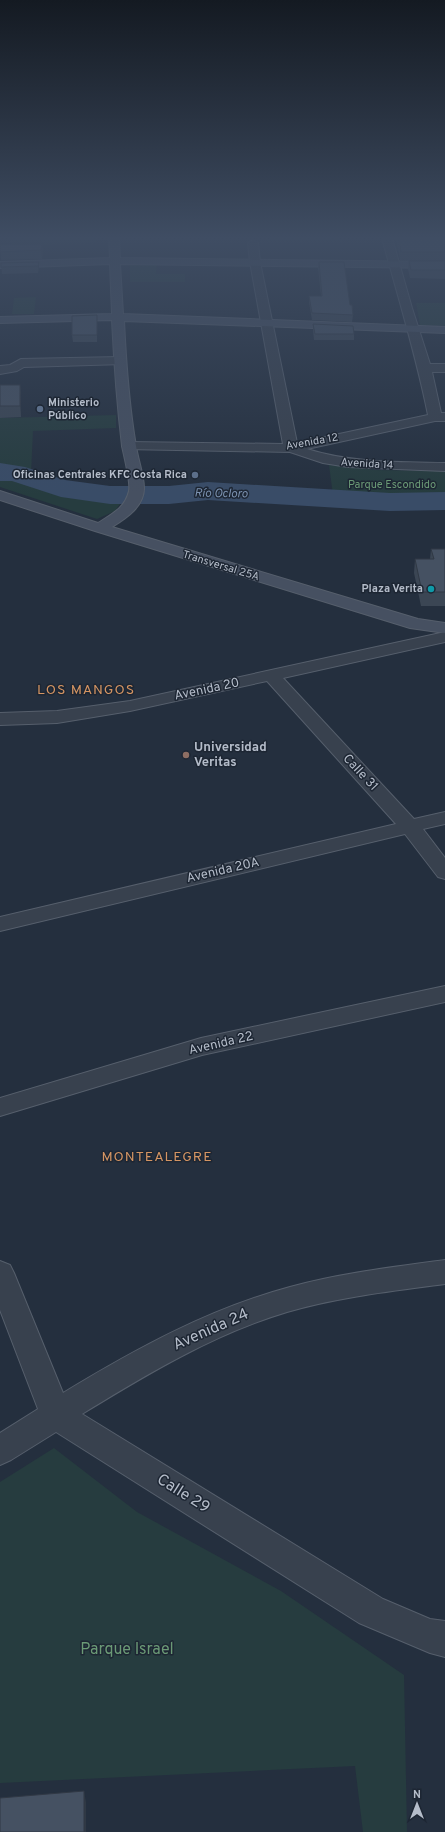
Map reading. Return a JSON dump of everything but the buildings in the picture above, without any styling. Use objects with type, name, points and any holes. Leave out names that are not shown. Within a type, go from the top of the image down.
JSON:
[{"type":"street","points":[[100,528],[124,513],[135,496],[120,361],[117,323]]},
{"type":"street","points":[[268,323],[291,448]]},
{"type":"street","points":[[278,323],[414,330],[445,330]]},
{"type":"street","points":[[412,323],[440,417]]},
{"type":"street","points":[[0,358],[13,358],[21,363]]},
{"type":"street","points":[[0,370],[13,368],[21,363],[120,361]]},
{"type":"street","points":[[425,368],[445,368]]},
{"type":"street","name":"Avenida 12","points":[[129,446],[291,448],[440,417]]},
{"type":"street","name":"Avenida 14","points":[[291,448],[328,460],[348,463],[390,466],[445,467]]},
{"type":"street","name":"Transversal 25A","points":[[0,495],[100,528],[416,624],[445,628]]},
{"type":"street","points":[[412,645],[418,635],[416,624]]},
{"type":"street","name":"Avenida 20","points":[[0,719],[19,720],[91,713],[272,676],[445,637]]},
{"type":"street","name":"Calle 31","points":[[272,676],[410,827],[445,872]]},
{"type":"street","points":[[0,712],[19,720]]},
{"type":"street","name":"Avenida 20A","points":[[0,924],[445,818]]},
{"type":"street","name":"Avenida 22","points":[[0,1107],[201,1047],[445,994]]},
{"type":"street","name":"Avenida 24","points":[[0,1450],[128,1370],[193,1335],[267,1306],[350,1285],[445,1272]]},
{"type":"street","points":[[0,1273],[56,1415]]},
{"type":"street","name":"Calle 29","points":[[56,1415],[370,1611],[430,1636],[445,1639]]},
{"type":"green space","points":[[420,323],[445,323],[445,326],[420,325]]},
{"type":"green space","points":[[116,415],[116,428],[33,431],[31,473],[0,469],[0,418]]},
{"type":"green space","name":"Parque Escondido","points":[[329,465],[377,470],[445,471],[445,497],[391,499],[333,495]]},
{"type":"green space","points":[[0,475],[10,475],[57,491],[124,498],[115,511],[97,519],[0,487]]},
{"type":"green space","name":"Parque Israel","points":[[54,1448],[137,1512],[281,1591],[404,1675],[407,1832],[363,1832],[355,1766],[0,1783],[0,1482]]},
{"type":"waterway","name":"Río Ocloro","points":[[0,472],[15,473],[61,488],[110,495],[169,495],[208,491],[390,502],[445,501]]},
{"type":"place","name":"Ministerio Público","points":[[40,409]]},
{"type":"place","name":"Oficinas Centrales KFC Costa Rica","points":[[195,475]]},
{"type":"place","name":"Plaza Verita","points":[[431,589]]},
{"type":"place","name":"Universidad Veritas","points":[[186,755]]},
{"type":"district","name":"LOS MANGOS","points":[[86,690]]},
{"type":"district","name":"MONTEALEGRE","points":[[157,1157]]}]
